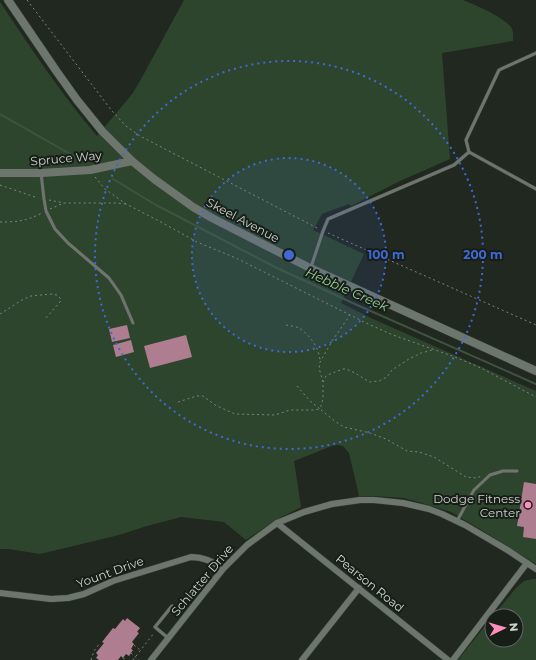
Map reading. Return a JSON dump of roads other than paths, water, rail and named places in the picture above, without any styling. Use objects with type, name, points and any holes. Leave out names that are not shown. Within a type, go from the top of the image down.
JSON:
[{"type":"street","name":"Skeel Avenue","points":[[8,0],[77,100],[102,131],[132,161],[193,207],[310,268],[536,371]]},
{"type":"street","name":"Spruce Way","points":[[0,173],[41,173],[90,170],[132,161]]},
{"type":"street","name":"Schlatter Drive","points":[[151,660],[223,569],[247,545],[277,523],[304,512],[325,506],[346,502],[374,500],[417,506],[442,514],[457,521],[536,569]]},
{"type":"street","name":"Pearson Road","points":[[277,523],[448,660]]},
{"type":"street","name":"Yount Drive","points":[[0,593],[51,599],[68,598],[84,594],[113,581],[191,557],[204,558],[223,569]]},
{"type":"street","points":[[453,660],[527,563]]},
{"type":"street","points":[[302,660],[359,588]]},
{"type":"lane","points":[[536,53],[499,70],[466,140],[469,152],[536,188]]},
{"type":"lane","points":[[310,268],[328,219],[454,165],[469,152]]},
{"type":"lane","points":[[41,173],[46,211],[55,229],[68,243],[109,278],[121,295],[133,323]]},
{"type":"lane","points":[[457,521],[474,490],[490,475],[503,471],[517,471]]},
{"type":"lane","points":[[168,638],[155,627],[172,606]]},
{"type":"waterway","name":"Hebble Creek","points":[[0,114],[79,159]]},
{"type":"waterway","name":"Hebble Creek","points":[[113,179],[156,205],[277,268],[536,384]]},
{"type":"place","name":"Dodge Fitness Center","points":[[528,505]]}]
